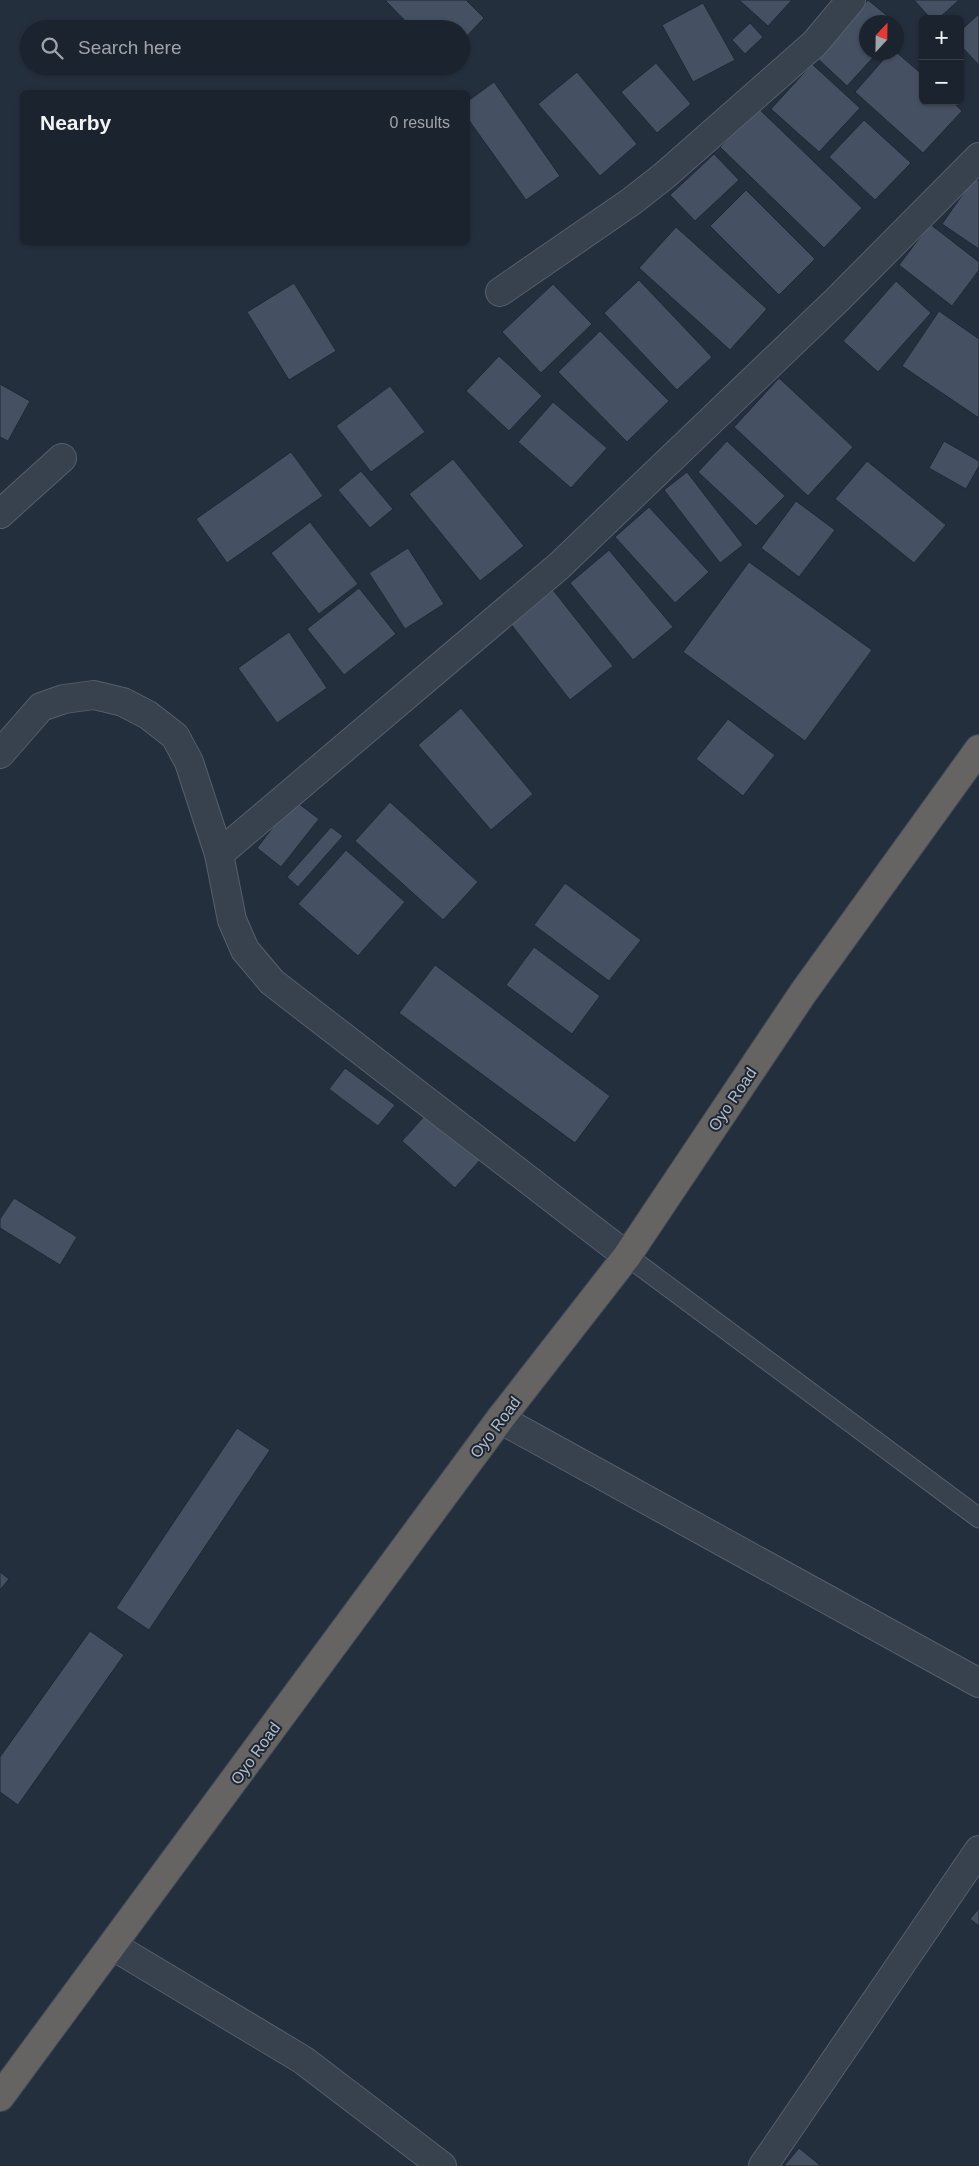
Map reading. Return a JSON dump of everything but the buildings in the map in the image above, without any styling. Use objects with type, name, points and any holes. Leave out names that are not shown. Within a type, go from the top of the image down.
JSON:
[{"type":"highway","name":"Oyo Road","points":[[0,2097],[500,1419],[626,1256],[803,993],[979,749]]},
{"type":"street","points":[[500,292],[632,200],[665,174],[815,42],[851,0]]},
{"type":"street","points":[[219,854],[559,566],[837,300],[979,156]]},
{"type":"street","points":[[0,514],[62,458]]},
{"type":"street","points":[[0,754],[41,707],[64,698],[94,695],[123,702],[148,715],[175,736],[188,762],[219,854],[232,920],[245,950],[272,982],[626,1256]]},
{"type":"street","points":[[500,1419],[979,1683]]},
{"type":"street","points":[[763,2166],[979,1850]]},
{"type":"street","points":[[113,1946],[303,2060],[442,2166]]},
{"type":"lane","points":[[626,1256],[979,1518]]}]
